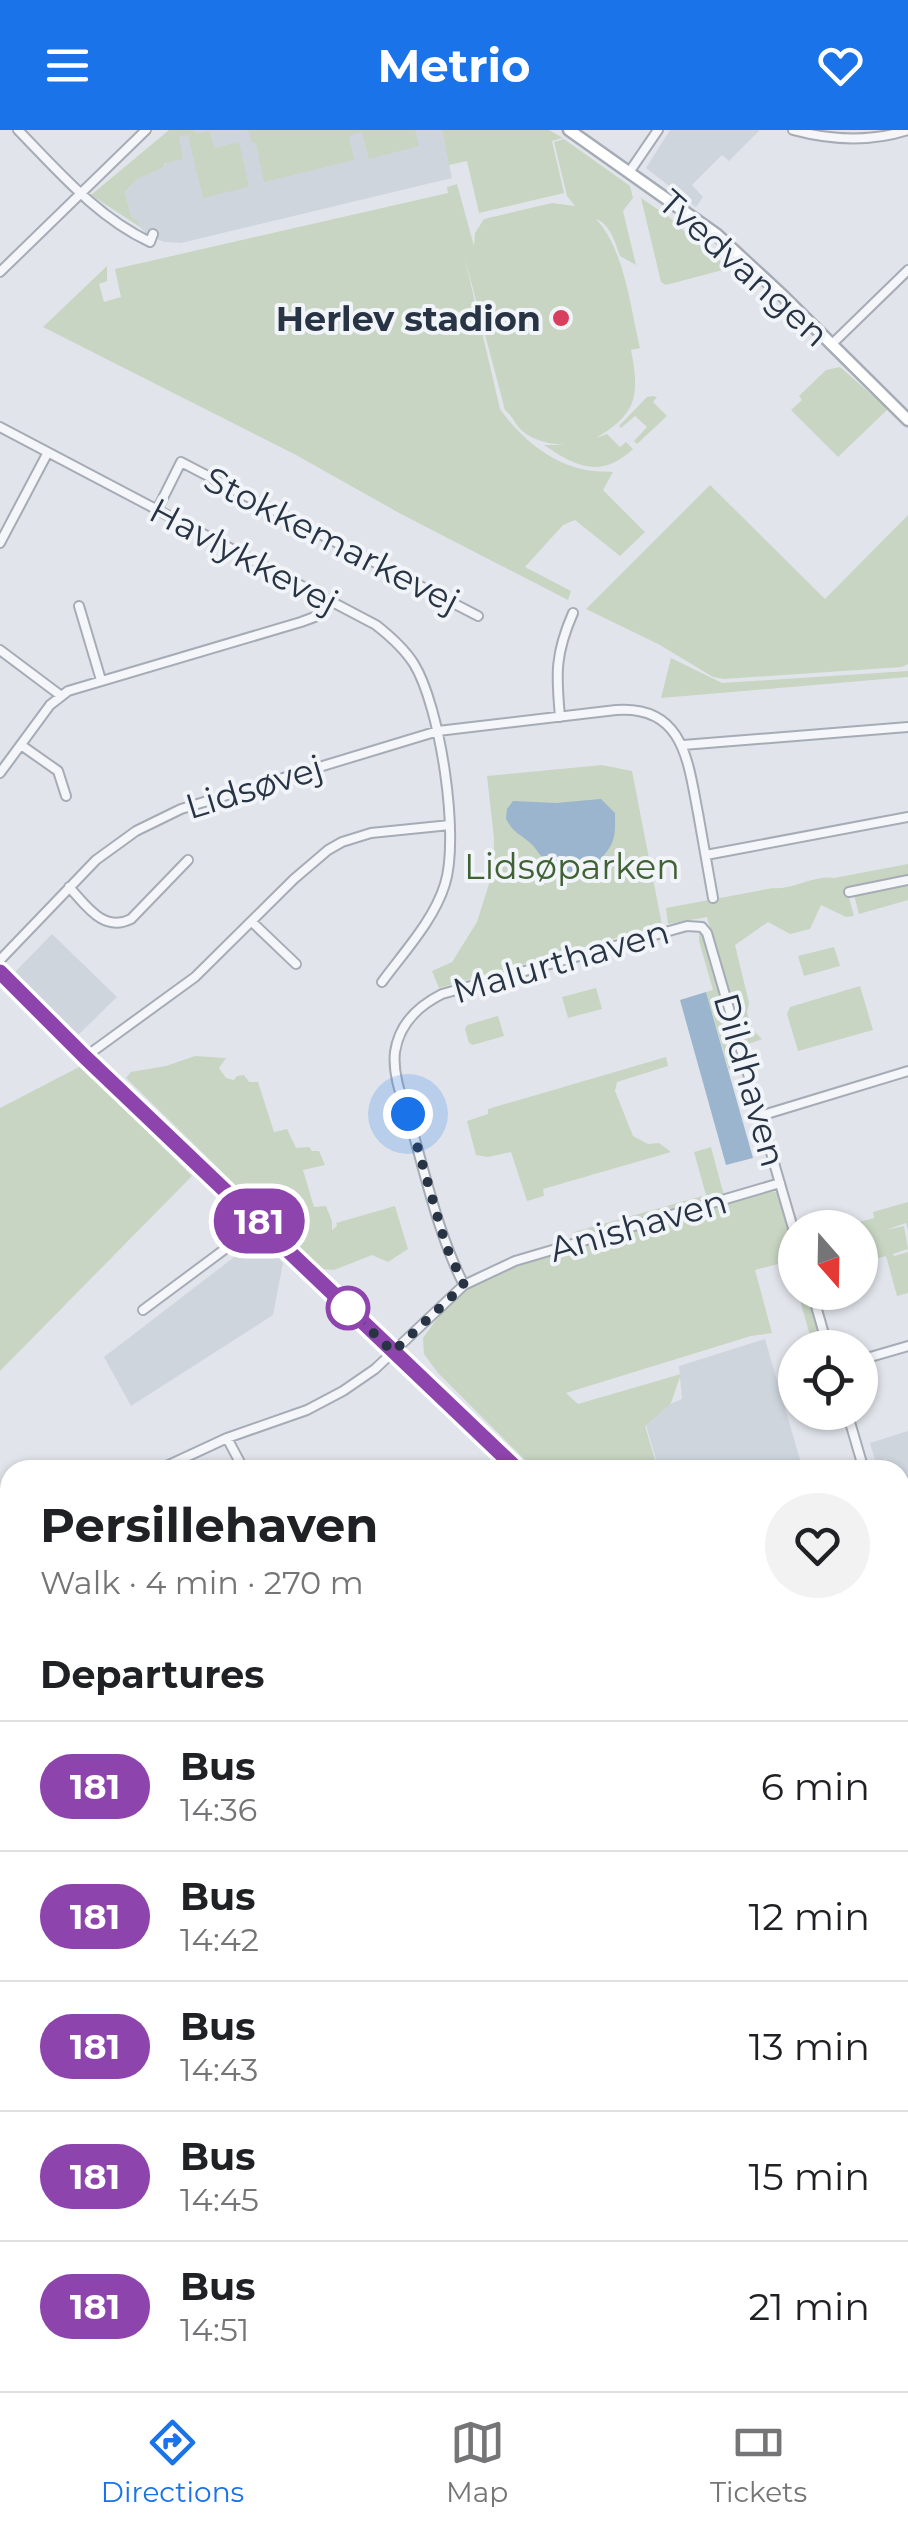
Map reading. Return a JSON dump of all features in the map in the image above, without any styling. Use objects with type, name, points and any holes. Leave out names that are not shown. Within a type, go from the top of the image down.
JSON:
[{"type":"street","points":[[18,130],[81,194],[134,234],[150,242],[153,234]]},
{"type":"street","points":[[0,272],[146,130]]},
{"type":"street","name":"Tvedvangen","points":[[569,130],[716,234],[908,420]]},
{"type":"street","points":[[630,171],[658,130]]},
{"type":"street","points":[[793,130],[840,138],[884,136],[908,130]]},
{"type":"street","points":[[831,346],[908,270]]},
{"type":"street","name":"Havlykkevej","points":[[0,427],[376,625],[412,661],[438,731],[450,825],[449,866],[438,900],[382,982]]},
{"type":"street","points":[[0,543],[47,454]]},
{"type":"street","name":"Stokkemarkevej","points":[[157,510],[181,462],[478,616]]},
{"type":"street","points":[[0,773],[60,696],[76,687],[301,622],[320,615],[328,602]]},
{"type":"street","points":[[79,606],[101,680]]},
{"type":"street","points":[[560,717],[556,679],[560,642],[573,614]]},
{"type":"street","points":[[0,650],[60,696]]},
{"type":"street","name":"Lidsøvej","points":[[0,960],[68,887],[116,844],[180,808],[438,731],[637,710],[667,724],[683,745]]},
{"type":"street","points":[[713,898],[683,745],[908,727]]},
{"type":"street","points":[[21,745],[58,771],[66,796]]},
{"type":"street","points":[[706,855],[908,817]]},
{"type":"street","points":[[85,1057],[195,977],[316,859],[342,842],[372,833],[450,825]]},
{"type":"street","points":[[68,887],[99,918],[114,924],[123,922],[188,860]]},
{"type":"street","points":[[849,892],[908,880]]},
{"type":"street","points":[[252,922],[296,964]]},
{"type":"street","name":"Malurthaven","points":[[464,1285],[440,1226],[395,1066],[398,1040],[410,1017],[442,994],[681,927],[702,927]]},
{"type":"street","name":"Dildhaven","points":[[702,927],[707,933],[788,1210]]},
{"type":"street","points":[[0,972],[507,1460]]},
{"type":"street","points":[[760,1116],[908,1072]]},
{"type":"street","name":"Anishaven","points":[[464,1285],[514,1261],[780,1183]]},
{"type":"street","points":[[143,1310],[260,1223]]},
{"type":"street","points":[[180,1460],[344,1392],[464,1285]]},
{"type":"street","points":[[878,1355],[908,1346]]},
{"type":"street","points":[[852,1430],[861,1460]]},
{"type":"street","points":[[227,1438],[239,1460]]},
{"type":"shaded area","points":[[194,130],[442,130],[452,178],[181,243],[150,237],[131,216],[125,192],[136,180],[164,167],[178,137],[195,133]]},
{"type":"shaded area","points":[[670,130],[759,131],[729,161],[722,155],[692,185],[703,197],[696,207],[646,168]]},
{"type":"shaded area","points":[[52,934],[117,997],[77,1036],[12,975]]},
{"type":"shaded area","points":[[259,1238],[283,1263],[273,1315],[131,1406],[104,1357]]},
{"type":"shaded area","points":[[765,1339],[778,1384],[778,1430],[791,1430],[800,1460],[656,1460],[643,1415],[682,1399],[679,1366]]},
{"type":"shaded area","points":[[908,1431],[908,1460],[875,1460],[870,1443]]},
{"type":"green space","points":[[169,130],[194,130],[197,134],[209,131],[214,148],[239,142],[249,187],[203,198],[188,135],[179,137],[183,159],[165,163],[136,180],[125,192],[131,216],[140,227],[91,195]]},
{"type":"green space","points":[[248,130],[415,130],[419,146],[369,159],[362,132],[349,136],[354,160],[264,182],[256,143],[252,143]]},
{"type":"green space","points":[[442,130],[549,130],[563,138],[552,141],[564,193],[479,213],[467,161],[449,165]]},
{"type":"green space","points":[[564,139],[630,186],[633,198],[623,211],[636,265],[620,256],[608,229],[596,219],[620,263],[640,348],[631,350],[635,379],[632,402],[620,420],[596,438],[607,434],[620,447],[626,442],[633,449],[599,467],[578,464],[544,445],[564,445],[532,437],[516,424],[505,410],[464,255],[500,409],[516,429],[547,454],[570,466],[613,472],[603,490],[645,532],[620,556],[575,520],[563,525],[525,567],[571,591],[568,600],[296,455],[43,327],[107,266],[107,281],[99,284],[104,302],[121,297],[115,269],[448,193],[447,187],[457,184],[474,246],[475,233],[484,219],[552,203],[575,206],[567,196],[554,142]]},
{"type":"green space","points":[[641,198],[730,268],[666,285],[661,282]]},
{"type":"green space","points":[[840,367],[888,409],[838,457],[791,410],[802,400],[799,396],[826,370]]},
{"type":"green space","points":[[652,396],[657,397],[653,402],[667,416],[637,444],[634,441],[647,427],[635,416],[619,426]]},
{"type":"green space","points":[[710,485],[825,599],[908,515],[908,664],[724,679],[713,677],[660,645],[586,609]]},
{"type":"green space","points":[[671,658],[722,683],[908,671],[908,677],[661,698]]},
{"type":"green space","name":"Lidsøparken","points":[[602,765],[632,771],[662,925],[439,988],[432,971],[452,962],[477,922],[493,871],[494,838],[487,776]]},
{"type":"green space","points":[[908,864],[908,878],[847,890],[854,916],[846,917],[821,905],[810,929],[790,934],[768,922],[735,945],[749,1003],[747,1013],[753,1030],[762,1039],[746,1045],[750,1062],[729,1070],[706,992],[713,990],[699,930],[710,928],[707,917],[668,924],[666,908]]},
{"type":"green space","points":[[908,884],[908,900],[859,914],[854,895]]},
{"type":"green space","points":[[834,947],[840,966],[804,976],[798,956]]},
{"type":"green space","points":[[860,986],[873,1030],[798,1051],[787,1014],[790,1007]]},
{"type":"green space","points":[[596,988],[602,1009],[568,1018],[562,997]]},
{"type":"green space","points":[[498,1016],[504,1036],[469,1043],[467,1025]]},
{"type":"green space","points":[[195,1056],[226,1058],[219,1068],[226,1078],[234,1080],[244,1075],[249,1082],[258,1082],[274,1132],[287,1129],[296,1148],[319,1151],[325,1165],[303,1170],[314,1207],[326,1206],[332,1230],[336,1223],[395,1206],[408,1249],[388,1262],[372,1255],[334,1270],[322,1269],[126,1078],[131,1072]]},
{"type":"green space","points":[[666,1057],[668,1066],[617,1082],[615,1091],[633,1136],[648,1144],[659,1143],[671,1152],[543,1189],[544,1196],[527,1201],[511,1152],[488,1157],[476,1155],[467,1121],[488,1114],[488,1109]]},
{"type":"green space","points":[[81,1066],[192,1176],[0,1371],[0,1108]]},
{"type":"green space","points":[[711,1147],[726,1203],[777,1192],[783,1210],[778,1210],[778,1264],[755,1270],[772,1333],[566,1393],[578,1404],[681,1374],[671,1403],[645,1426],[655,1460],[525,1460],[424,1354],[423,1338],[438,1317],[477,1284],[509,1268],[579,1247],[574,1232],[706,1195],[694,1152]]},
{"type":"green space","points":[[908,1202],[908,1230],[906,1223],[886,1230],[904,1226],[908,1249],[893,1254],[908,1252],[908,1293],[897,1296],[886,1256],[878,1258],[878,1211]]},
{"type":"green space","points":[[803,1310],[813,1310],[819,1330],[808,1330]]},
{"type":"water","points":[[601,799],[615,813],[613,841],[599,860],[576,871],[550,865],[506,819],[513,801]]},
{"type":"water","points":[[706,992],[753,1158],[726,1165],[680,1000]]},
{"type":"bus line","name":"181","points":[[0,972],[507,1460]]},
{"type":"place","name":"Herlev stadion","points":[[561,318]]},
{"type":"route","points":[[348,1308],[393,1352],[464,1285],[446,1246],[408,1114]]}]
